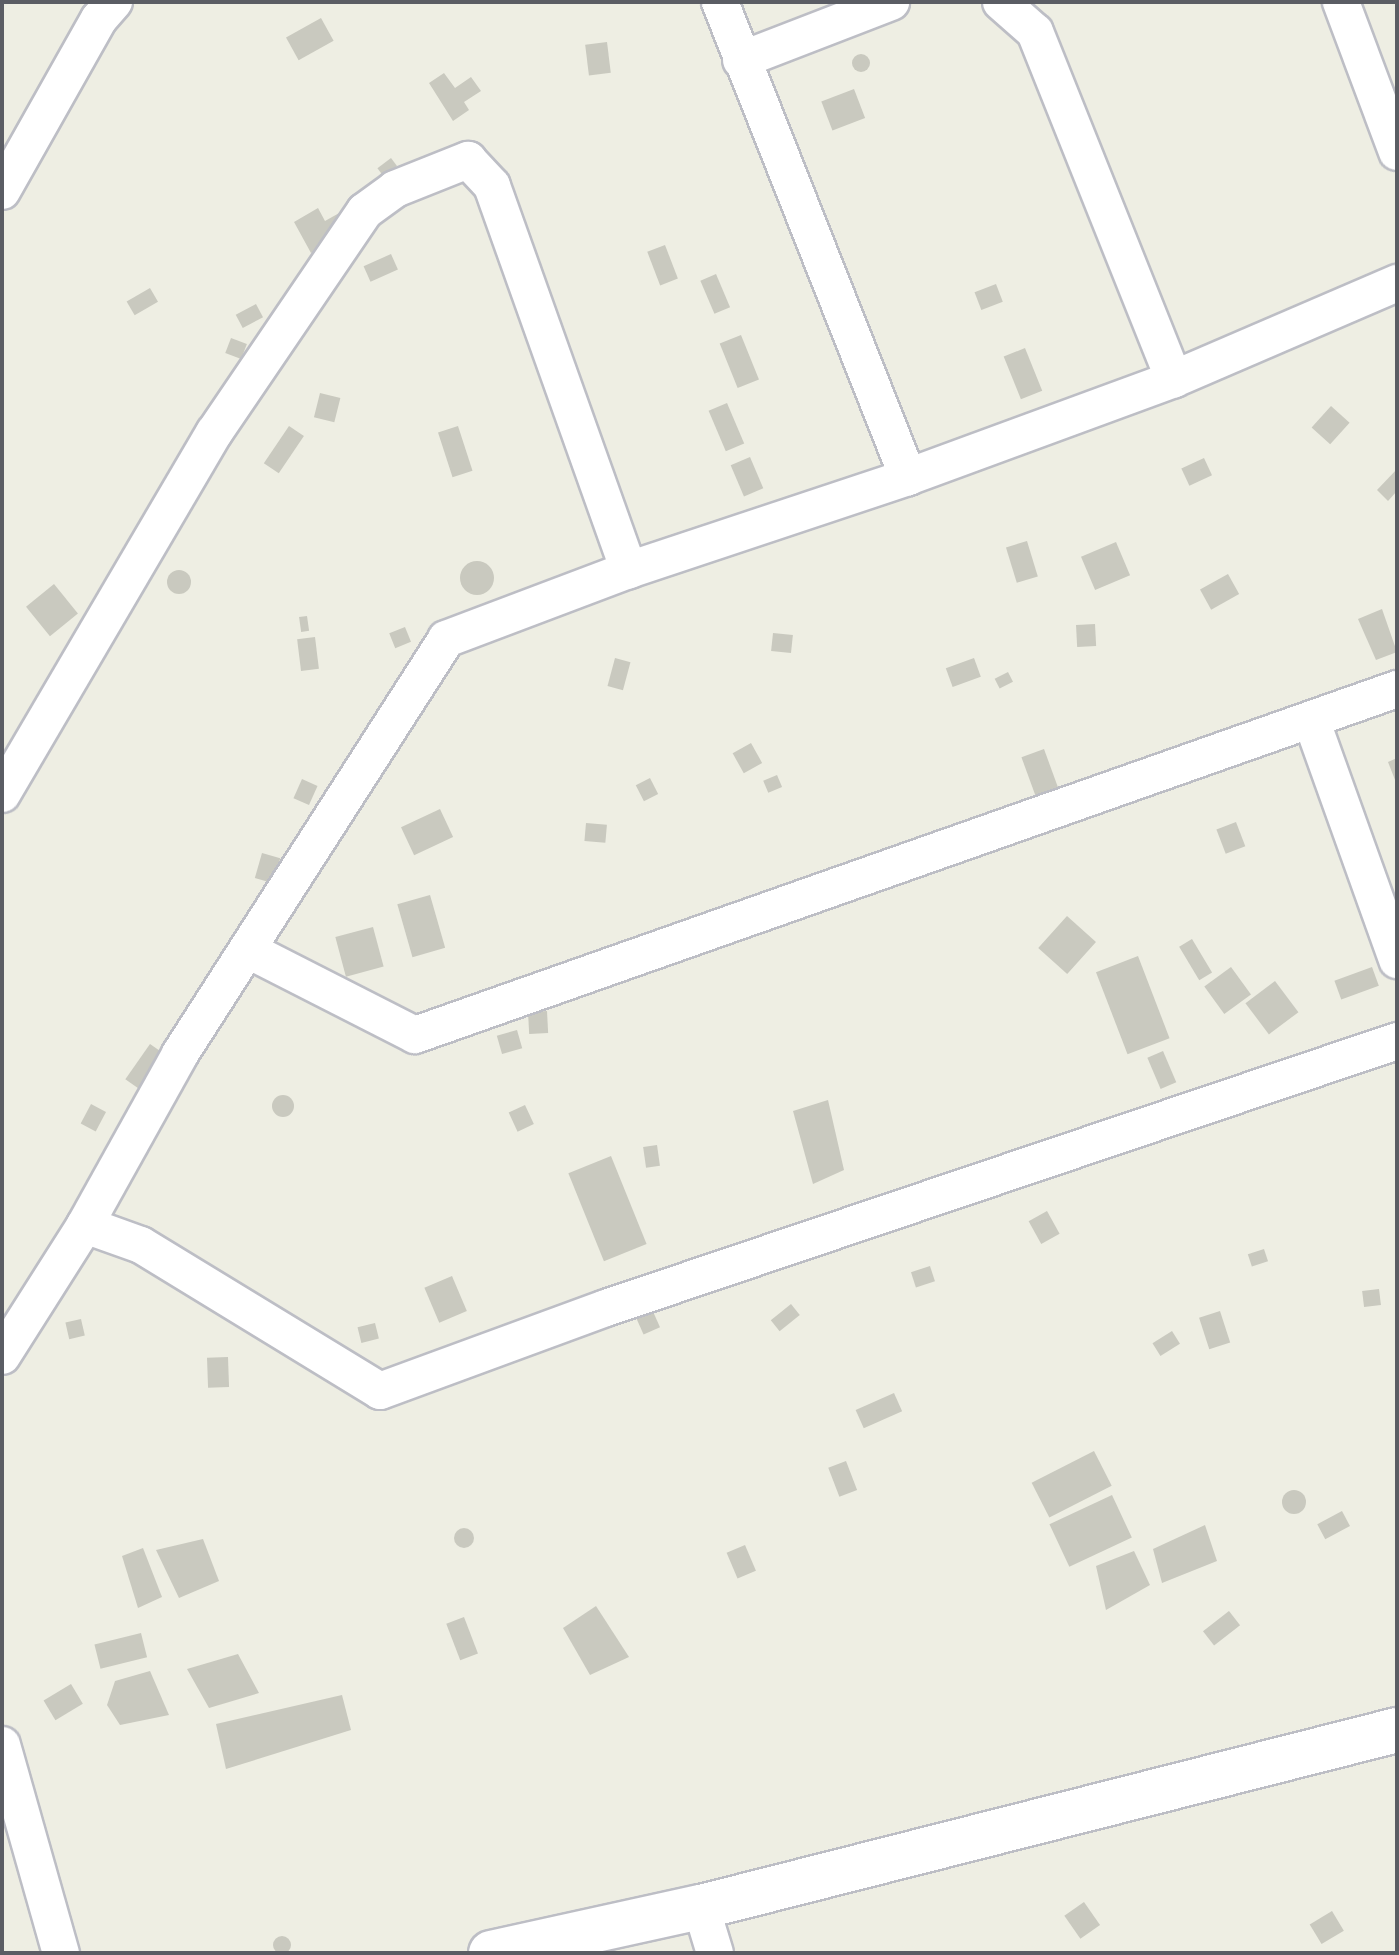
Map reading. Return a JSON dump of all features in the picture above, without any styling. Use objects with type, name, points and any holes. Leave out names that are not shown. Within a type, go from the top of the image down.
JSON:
[{"type":"street","points":[[2,191],[99,19],[114,2]]},
{"type":"street","points":[[720,2],[908,477]]},
{"type":"street","points":[[741,60],[891,2]]},
{"type":"street","points":[[1001,2],[1035,32],[1174,379]]},
{"type":"street","points":[[1341,2],[1394,137]]},
{"type":"street","points":[[2,794],[214,433],[365,211],[395,189],[468,160],[492,186],[629,570]]},
{"type":"street","points":[[2,1356],[85,1225],[180,1054],[446,639],[629,570],[908,477],[1174,379],[1397,283]]},
{"type":"street","points":[[248,950],[415,1035],[1312,722],[1397,689]]},
{"type":"street","points":[[1312,722],[1397,960]]},
{"type":"street","points":[[85,1225],[141,1245],[380,1391],[606,1308],[1397,1041]]},
{"type":"street","points":[[491,1953],[701,1907],[1397,1730]]},
{"type":"street","points":[[2,1745],[61,1953]]},
{"type":"street","points":[[701,1907],[715,1953]]},
{"type":"building","points":[[321,18],[334,41],[299,60],[286,37]]},
{"type":"building","points":[[607,42],[611,73],[589,75],[585,45]]},
{"type":"building","points":[[861,54],[870,63],[861,72],[852,63]]},
{"type":"building","points":[[444,73],[455,88],[471,77],[481,91],[464,102],[469,110],[453,121],[429,83]]},
{"type":"building","points":[[854,89],[865,118],[832,130],[821,102]]},
{"type":"building","points":[[391,158],[397,166],[383,176],[377,168]]},
{"type":"building","points":[[318,208],[325,221],[341,212],[351,230],[311,253],[294,222]]},
{"type":"building","points":[[665,245],[678,279],[660,285],[647,252]]},
{"type":"building","points":[[391,254],[398,270],[371,282],[364,266]]},
{"type":"building","points":[[716,274],[730,307],[714,314],[700,281]]},
{"type":"building","points":[[996,284],[1003,302],[981,310],[975,292]]},
{"type":"building","points":[[150,288],[158,302],[135,315],[127,302]]},
{"type":"building","points":[[256,304],[263,317],[243,328],[236,315]]},
{"type":"building","points":[[741,335],[759,380],[738,388],[720,344]]},
{"type":"building","points":[[231,338],[247,344],[241,359],[225,353]]},
{"type":"building","points":[[1025,348],[1042,391],[1021,399],[1004,357]]},
{"type":"building","points":[[320,393],[340,398],[334,422],[314,417]]},
{"type":"building","points":[[727,403],[744,444],[726,451],[709,411]]},
{"type":"building","points":[[1331,406],[1350,423],[1330,444],[1312,428]]},
{"type":"building","points":[[289,426],[304,436],[279,473],[264,463]]},
{"type":"building","points":[[458,426],[473,471],[453,477],[438,432]]},
{"type":"building","points":[[750,457],[763,488],[744,497],[731,465]]},
{"type":"building","points":[[1204,458],[1212,475],[1189,486],[1181,469]]},
{"type":"building","points":[[1397,469],[1397,491],[1388,501],[1377,490]]},
{"type":"building","points":[[1027,541],[1038,576],[1017,583],[1006,547]]},
{"type":"building","points":[[1116,542],[1130,575],[1095,590],[1081,557]]},
{"type":"building","points":[[477,561],[489,566],[494,578],[489,590],[477,595],[465,590],[460,578],[465,566]]},
{"type":"building","points":[[179,570],[187,574],[191,582],[187,590],[179,594],[171,590],[167,582],[171,574]]},
{"type":"building","points":[[1228,574],[1239,594],[1211,610],[1200,590]]},
{"type":"building","points":[[54,584],[78,614],[50,636],[26,607]]},
{"type":"building","points":[[1382,609],[1397,652],[1376,660],[1358,619]]},
{"type":"building","points":[[307,616],[309,631],[301,632],[299,617]]},
{"type":"building","points":[[1095,624],[1096,646],[1077,647],[1076,625]]},
{"type":"building","points":[[405,627],[411,642],[395,648],[389,633]]},
{"type":"building","points":[[773,633],[793,635],[791,653],[771,651]]},
{"type":"building","points":[[315,637],[319,669],[301,671],[297,639]]},
{"type":"building","points":[[615,658],[630,662],[623,690],[607,686]]},
{"type":"building","points":[[974,658],[981,677],[953,687],[946,668]]},
{"type":"building","points":[[1008,672],[1013,682],[1000,689],[995,679]]},
{"type":"building","points":[[751,743],[762,763],[744,773],[733,753]]},
{"type":"building","points":[[1044,749],[1059,790],[1036,799],[1021,757]]},
{"type":"building","points":[[1397,758],[1397,785],[1388,762]]},
{"type":"building","points":[[777,775],[782,787],[768,793],[763,781]]},
{"type":"building","points":[[650,778],[658,794],[644,801],[636,785]]},
{"type":"building","points":[[302,779],[318,786],[309,805],[293,798]]},
{"type":"building","points":[[440,809],[453,837],[414,855],[401,827]]},
{"type":"building","points":[[1236,822],[1245,846],[1226,854],[1216,830]]},
{"type":"building","points":[[586,823],[607,825],[605,843],[584,841]]},
{"type":"building","points":[[262,853],[280,858],[273,883],[255,878]]},
{"type":"building","points":[[430,895],[445,948],[412,957],[397,904]]},
{"type":"building","points":[[1067,916],[1096,942],[1067,974],[1038,948]]},
{"type":"building","points":[[373,927],[384,967],[346,977],[335,937]]},
{"type":"building","points":[[1192,939],[1212,972],[1199,980],[1179,947]]},
{"type":"building","points":[[1138,956],[1170,1038],[1128,1054],[1096,972]]},
{"type":"building","points":[[1231,967],[1251,995],[1224,1014],[1204,986]]},
{"type":"building","points":[[1372,967],[1379,986],[1341,999],[1334,981]]},
{"type":"building","points":[[1275,981],[1298,1012],[1269,1034],[1245,1003]]},
{"type":"building","points":[[547,1011],[548,1033],[529,1034],[528,1012]]},
{"type":"building","points":[[517,1030],[522,1048],[502,1054],[497,1036]]},
{"type":"building","points":[[150,1044],[167,1056],[143,1091],[125,1079]]},
{"type":"building","points":[[1163,1051],[1176,1082],[1161,1089],[1147,1058]]},
{"type":"building","points":[[283,1095],[291,1098],[294,1106],[291,1114],[283,1117],[275,1114],[272,1106],[275,1098]]},
{"type":"building","points":[[828,1100],[844,1170],[813,1184],[793,1111]]},
{"type":"building","points":[[91,1104],[106,1112],[96,1131],[81,1123]]},
{"type":"building","points":[[525,1105],[534,1124],[518,1132],[509,1113]]},
{"type":"building","points":[[657,1145],[660,1166],[646,1168],[643,1147]]},
{"type":"building","points":[[611,1156],[647,1244],[604,1261],[568,1173]]},
{"type":"building","points":[[1047,1211],[1060,1234],[1041,1244],[1029,1221]]},
{"type":"building","points":[[1264,1249],[1268,1261],[1252,1267],[1248,1254]]},
{"type":"building","points":[[930,1266],[935,1281],[916,1287],[911,1272]]},
{"type":"building","points":[[452,1276],[467,1311],[439,1323],[424,1288]]},
{"type":"building","points":[[1379,1289],[1381,1305],[1364,1307],[1362,1291]]},
{"type":"building","points":[[647,1298],[660,1327],[644,1335],[631,1305]]},
{"type":"building","points":[[791,1304],[800,1315],[780,1331],[771,1320]]},
{"type":"building","points":[[1220,1311],[1230,1342],[1209,1349],[1199,1318]]},
{"type":"building","points":[[81,1319],[85,1336],[69,1339],[65,1323]]},
{"type":"building","points":[[375,1323],[379,1339],[361,1343],[358,1327]]},
{"type":"building","points":[[1172,1331],[1180,1344],[1160,1356],[1152,1343]]},
{"type":"building","points":[[228,1357],[229,1387],[208,1388],[207,1358]]},
{"type":"building","points":[[894,1393],[902,1411],[864,1428],[856,1410]]},
{"type":"building","points":[[1094,1451],[1112,1486],[1049,1518],[1032,1483]]},
{"type":"building","points":[[846,1461],[857,1490],[839,1497],[828,1468]]},
{"type":"building","points":[[1294,1490],[1305,1497],[1306,1502],[1299,1513],[1294,1514],[1283,1507],[1282,1502],[1289,1491]]},
{"type":"building","points":[[1112,1495],[1132,1538],[1069,1567],[1049,1524]]},
{"type":"building","points":[[1342,1511],[1350,1526],[1325,1539],[1317,1524]]},
{"type":"building","points":[[1205,1525],[1217,1561],[1162,1583],[1153,1549]]},
{"type":"building","points":[[464,1528],[471,1531],[474,1538],[471,1545],[464,1548],[457,1545],[454,1538],[457,1531]]},
{"type":"building","points":[[203,1539],[219,1581],[179,1598],[156,1550]]},
{"type":"building","points":[[745,1545],[756,1571],[738,1579],[727,1553]]},
{"type":"building","points":[[143,1548],[162,1597],[138,1608],[122,1556]]},
{"type":"building","points":[[1134,1551],[1150,1585],[1106,1610],[1096,1566]]},
{"type":"building","points":[[596,1606],[629,1657],[590,1675],[563,1628]]},
{"type":"building","points":[[1229,1611],[1240,1625],[1214,1646],[1203,1631]]},
{"type":"building","points":[[464,1617],[478,1653],[460,1660],[446,1624]]},
{"type":"building","points":[[141,1633],[147,1657],[100,1669],[94,1645]]},
{"type":"building","points":[[238,1654],[259,1693],[209,1708],[187,1669]]},
{"type":"building","points":[[150,1671],[169,1715],[120,1725],[107,1705],[115,1681]]},
{"type":"building","points":[[71,1684],[83,1704],[55,1720],[44,1700]]},
{"type":"building","points":[[342,1695],[351,1730],[226,1769],[216,1724]]},
{"type":"building","points":[[1084,1902],[1100,1925],[1080,1939],[1064,1916]]},
{"type":"building","points":[[1332,1911],[1344,1931],[1322,1944],[1310,1924]]},
{"type":"building","points":[[278,1936],[286,1936],[291,1945],[289,1952],[278,1954],[273,1949],[273,1941]]}]
